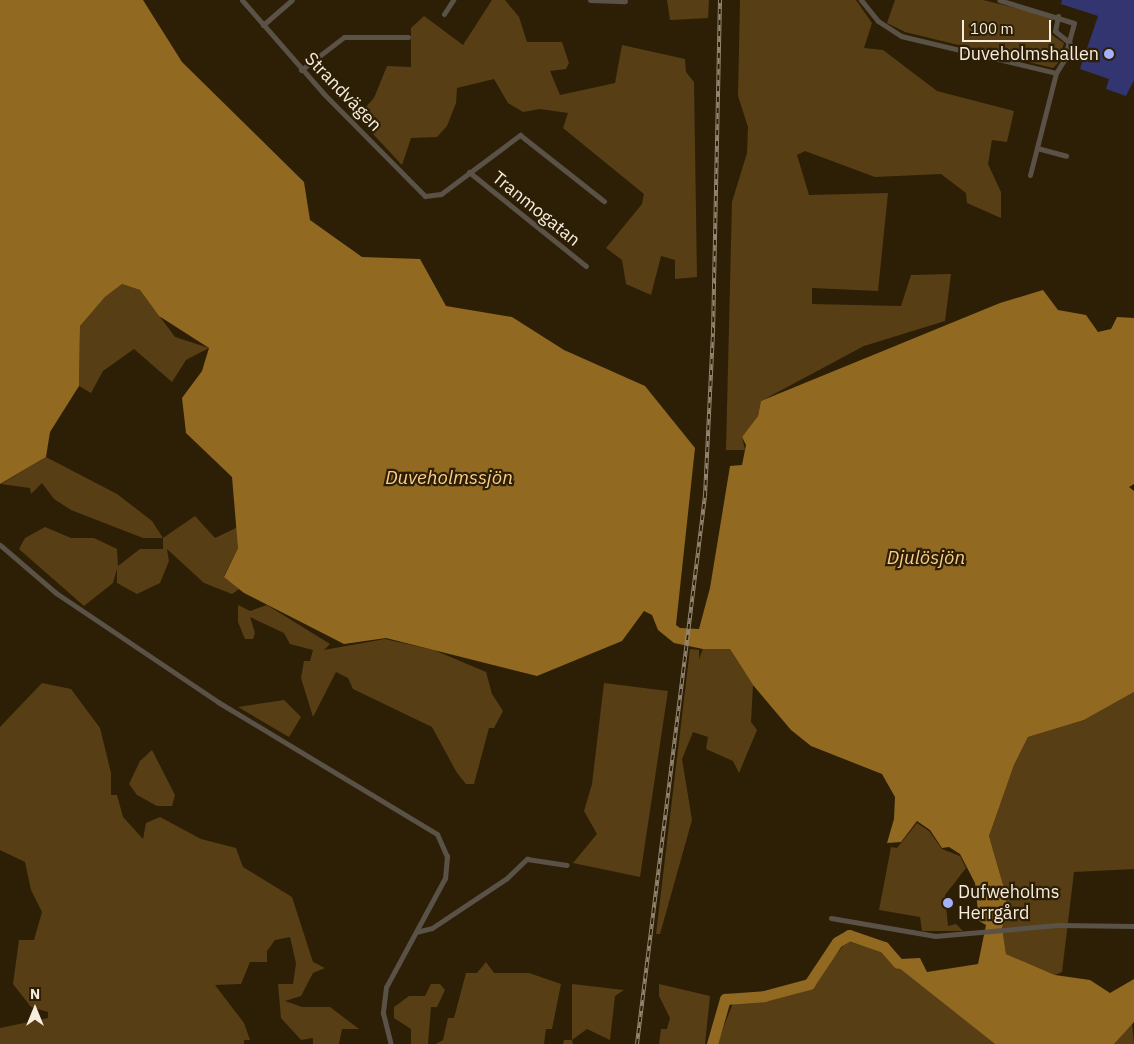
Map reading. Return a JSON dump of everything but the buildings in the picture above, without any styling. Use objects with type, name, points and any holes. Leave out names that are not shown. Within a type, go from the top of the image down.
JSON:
[{"type":"street","name":"Strandvägen","points":[[242,0],[301,70],[429,198],[470,172]]},
{"type":"street","points":[[263,25],[292,0]]},
{"type":"street","points":[[444,14],[453,0]]},
{"type":"street","points":[[590,0],[625,1]]},
{"type":"street","points":[[861,0],[878,21],[901,36],[1056,73]]},
{"type":"street","points":[[999,0],[1058,16],[1074,23],[1070,43],[1056,73],[1030,176]]},
{"type":"street","points":[[1058,16],[1055,30],[1070,43]]},
{"type":"street","points":[[301,70],[344,37],[408,37]]},
{"type":"street","points":[[470,172],[520,135],[604,201]]},
{"type":"street","points":[[1037,148],[1066,156]]},
{"type":"street","name":"Tranmogatan","points":[[470,172],[586,266]]},
{"type":"street","points":[[0,546],[56,593],[218,702],[437,834],[447,856],[444,878],[385,993],[383,1013],[391,1044]]},
{"type":"street","points":[[416,932],[432,928],[507,878],[527,859],[567,865]]},
{"type":"street","points":[[832,918],[935,936],[1058,925],[1134,926]]},
{"type":"shaded area","points":[[492,0],[505,0],[519,17],[527,42],[562,42],[569,63],[566,69],[550,71],[560,95],[615,83],[622,45],[685,59],[686,72],[694,82],[697,277],[675,279],[675,260],[661,256],[651,295],[626,284],[622,260],[606,248],[642,204],[644,194],[563,128],[568,113],[540,109],[523,112],[508,103],[494,79],[457,88],[456,103],[447,126],[437,137],[411,138],[402,165],[357,117],[374,98],[387,66],[411,67],[411,28],[424,16],[463,45]]},
{"type":"shaded area","points":[[667,0],[709,0],[708,18],[670,20]]},
{"type":"shaded area","points":[[740,0],[856,0],[872,23],[864,48],[883,50],[937,91],[1014,111],[1007,142],[992,140],[988,164],[1001,192],[1001,218],[967,203],[966,193],[941,174],[875,177],[805,151],[797,155],[809,195],[888,193],[878,291],[812,288],[812,304],[901,306],[911,275],[951,274],[945,321],[864,346],[761,401],[758,416],[742,437],[745,450],[726,450],[732,202],[747,153],[748,127],[738,96]]},
{"type":"shaded area","points":[[895,0],[983,0],[1054,17],[1050,25],[1052,35],[1064,43],[1058,63],[1053,68],[905,32],[887,23]]},
{"type":"shaded area","points":[[122,284],[140,290],[175,337],[209,348],[186,360],[172,382],[134,349],[103,371],[91,393],[79,386],[80,326],[105,297]]},
{"type":"shaded area","points":[[46,457],[117,494],[152,521],[163,538],[143,538],[71,510],[54,499],[42,483],[31,494],[30,488],[1,484]]},
{"type":"shaded area","points":[[195,516],[215,538],[238,527],[238,548],[224,576],[239,589],[232,594],[204,583],[167,549],[169,561],[160,583],[137,594],[117,583],[117,569],[113,583],[84,606],[19,549],[25,538],[45,527],[71,538],[94,538],[117,549],[118,566],[140,549],[163,549],[163,538]]},
{"type":"shaded area","points":[[238,605],[250,611],[267,605],[330,644],[324,650],[385,639],[434,650],[486,672],[492,694],[503,711],[494,728],[489,728],[474,784],[466,784],[457,773],[432,727],[353,689],[348,678],[336,672],[313,717],[301,678],[304,661],[310,661],[313,650],[290,644],[284,633],[250,617],[255,633],[253,639],[245,639],[238,622]]},
{"type":"shaded area","points":[[715,646],[730,649],[753,685],[751,722],[757,730],[739,773],[733,761],[706,749],[708,737],[693,732],[682,759],[692,820],[660,934],[656,934],[690,649],[699,650],[699,659],[703,649]]},
{"type":"shaded area","points":[[42,683],[71,689],[100,728],[111,773],[111,795],[117,795],[123,817],[143,839],[146,823],[160,817],[201,839],[236,848],[243,867],[292,897],[313,962],[325,968],[313,973],[301,996],[285,1001],[302,1007],[330,1007],[359,1029],[342,1029],[339,1044],[313,1044],[313,1038],[301,1040],[281,1018],[278,984],[293,984],[296,963],[290,937],[275,940],[267,951],[267,962],[250,962],[241,984],[215,985],[244,1023],[250,1040],[244,1040],[244,1044],[0,1044],[0,1028],[48,1018],[48,1012],[31,1007],[13,984],[19,940],[34,940],[42,912],[31,890],[25,862],[0,850],[0,727]]},
{"type":"shaded area","points":[[604,683],[668,691],[640,877],[573,863],[597,834],[584,811],[592,784]]},
{"type":"shaded area","points":[[1134,692],[1134,869],[1074,872],[1062,972],[1055,975],[1006,954],[1002,927],[1006,919],[1006,895],[989,836],[1014,765],[1028,737],[1084,720]]},
{"type":"shaded area","points":[[284,700],[301,717],[289,737],[238,707]]},
{"type":"shaded area","points":[[152,750],[175,795],[172,806],[157,806],[137,795],[129,784],[140,761]]},
{"type":"shaded area","points":[[917,823],[929,831],[942,849],[960,856],[966,868],[945,895],[948,926],[956,924],[963,931],[922,931],[920,917],[879,910],[891,847],[897,848]]},
{"type":"shaded area","points":[[847,941],[880,951],[995,1044],[717,1044],[733,1003],[810,987]]},
{"type":"shaded area","points":[[486,962],[494,973],[529,973],[561,984],[552,1029],[546,1029],[544,1044],[436,1044],[443,1040],[448,1018],[454,1018],[466,973],[477,973]]},
{"type":"shaded area","points":[[431,984],[440,984],[445,990],[437,1007],[431,1007],[428,1044],[411,1044],[411,1029],[394,1018],[394,1007],[409,996],[425,996]]},
{"type":"shaded area","points":[[572,984],[624,990],[615,996],[610,1040],[587,1029],[572,1040]]},
{"type":"shaded area","points":[[659,984],[710,996],[705,1044],[659,1044],[661,1029],[667,1029],[670,1018],[659,996]]},
{"type":"shaded area","points":[[1132,1022],[1134,1044],[1114,1044]]},
{"type":"shaded area","points":[[564,1040],[572,1040],[573,1044],[563,1044]]},
{"type":"water","points":[[0,0],[143,0],[182,62],[304,182],[310,220],[362,257],[420,259],[446,306],[512,317],[564,350],[645,386],[695,448],[676,625],[680,628],[699,629],[710,588],[730,466],[742,465],[746,445],[742,437],[758,416],[761,401],[1000,303],[1043,290],[1058,310],[1086,315],[1098,332],[1111,329],[1117,317],[1134,318],[1134,484],[1129,487],[1134,491],[1134,692],[1084,720],[1028,737],[1014,765],[989,836],[1006,895],[1006,919],[1002,927],[1006,954],[1055,975],[1090,980],[1110,993],[1134,979],[1134,1022],[1114,1044],[995,1044],[898,967],[900,959],[920,958],[927,972],[978,964],[986,925],[979,921],[975,883],[960,854],[949,847],[942,848],[930,830],[917,821],[901,842],[887,843],[894,819],[895,797],[882,774],[811,746],[791,730],[753,685],[730,649],[703,649],[674,643],[658,630],[652,615],[644,611],[622,641],[537,676],[386,638],[344,644],[244,593],[224,577],[238,548],[232,477],[186,433],[182,398],[202,371],[209,348],[159,316],[140,290],[122,284],[105,297],[80,326],[79,386],[50,432],[46,457],[0,484]]},
{"type":"waterway","points":[[712,1044],[725,999],[764,996],[809,984],[837,942],[849,935],[884,947],[898,963]]},
{"type":"railway","points":[[637,1044],[705,496],[713,333],[720,0]]},
{"type":"place","name":"Duveholmshallen","points":[[1109,54]]},
{"type":"place","name":"Dufweholms Herrgård","points":[[948,903]]},
{"type":"water label","name":"Duveholmssjön","points":[[449,478]]},
{"type":"water label","name":"Djulösjön","points":[[926,558]]}]
